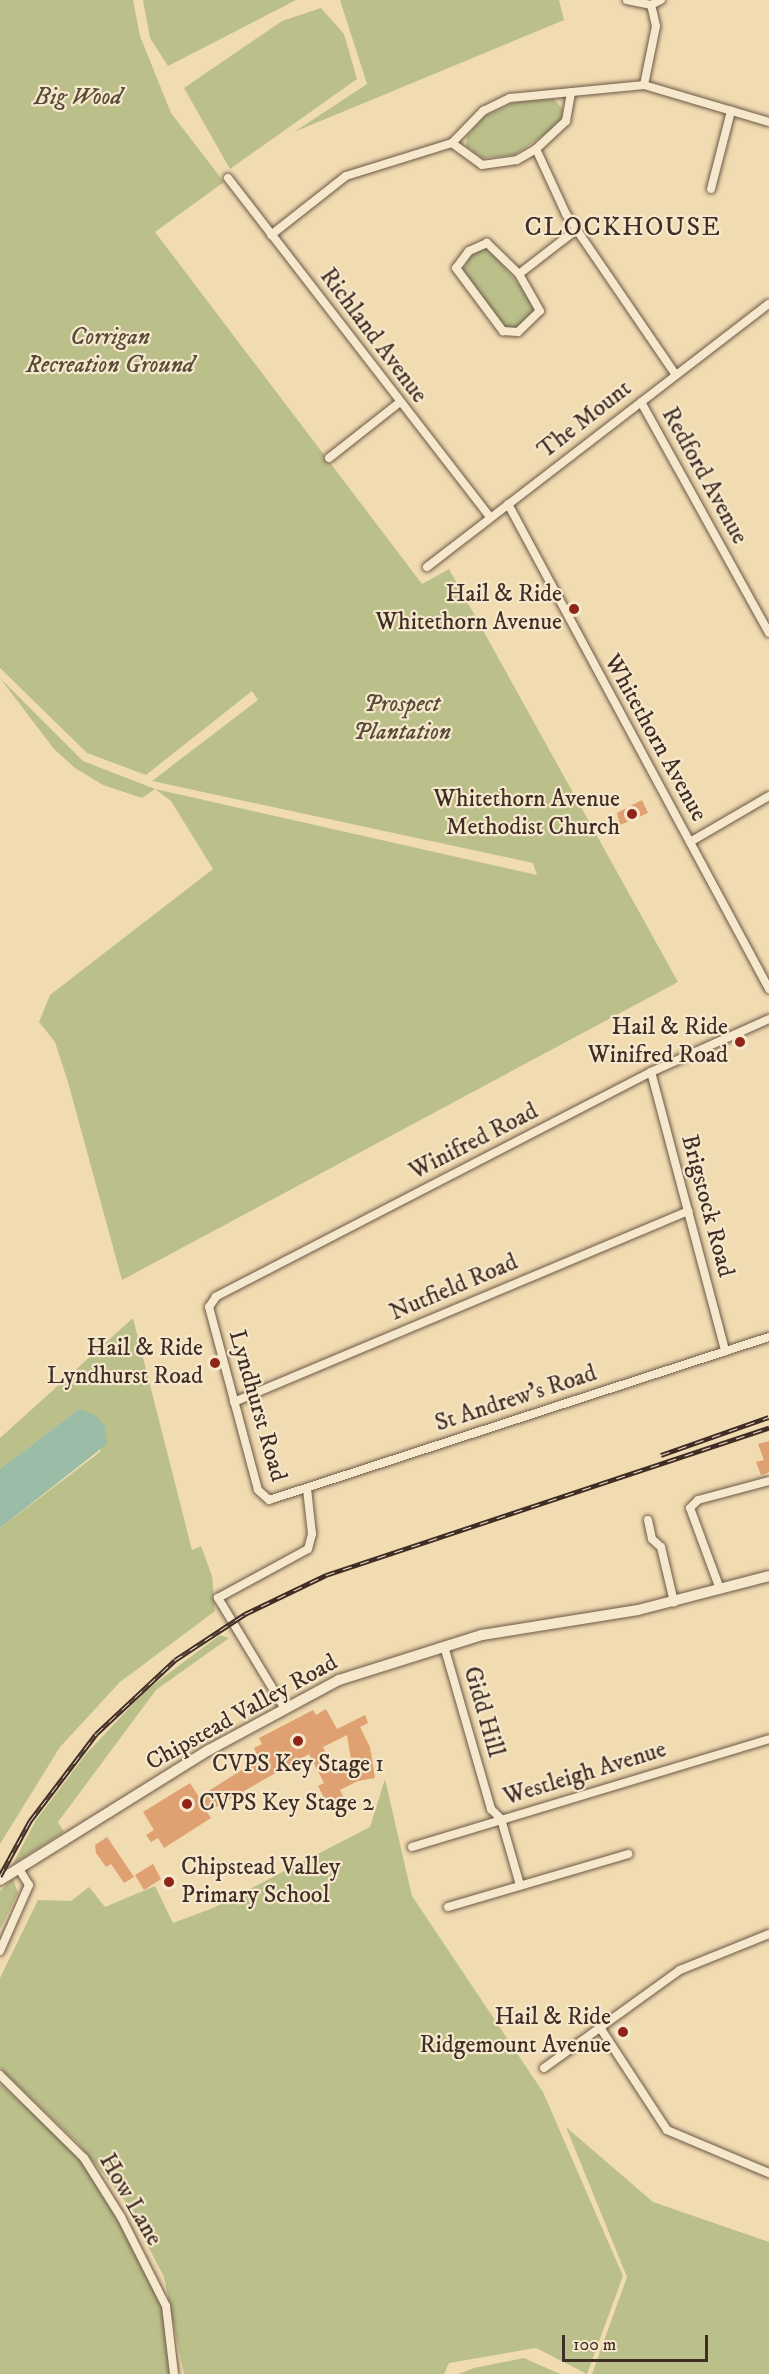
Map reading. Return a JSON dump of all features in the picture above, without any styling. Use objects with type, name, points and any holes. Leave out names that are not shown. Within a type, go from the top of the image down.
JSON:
[{"type":"main road","name":"Chipstead Valley Road","points":[[0,1880],[285,1708],[339,1680],[444,1646],[541,1622],[674,1602],[769,1576]]},
{"type":"street","points":[[627,0],[651,5],[661,0]]},
{"type":"street","points":[[644,85],[656,26],[651,5]]},
{"type":"street","points":[[271,235],[346,176],[452,143],[483,111],[510,98],[644,85],[769,122]]},
{"type":"street","points":[[452,143],[482,165],[498,165],[536,149],[566,121],[570,92]]},
{"type":"street","points":[[711,189],[730,111]]},
{"type":"street","points":[[536,149],[576,230],[675,374]]},
{"type":"street","name":"Richland Avenue","points":[[228,178],[399,403],[490,517]]},
{"type":"street","points":[[519,274],[576,230]]},
{"type":"street","points":[[487,243],[519,274],[540,311],[510,334],[503,331],[456,268],[469,251],[487,243]]},
{"type":"street","name":"The Mount","points":[[427,567],[675,374],[769,304]]},
{"type":"street","name":"Redford Avenue","points":[[640,402],[769,633]]},
{"type":"street","points":[[329,458],[399,403]]},
{"type":"street","name":"Whitethorn Avenue","points":[[508,504],[769,989]]},
{"type":"street","points":[[690,842],[769,796]]},
{"type":"street","name":"Winifred Road","points":[[210,1312],[216,1297],[651,1072],[769,1019]]},
{"type":"street","name":"Brigstock Road","points":[[651,1072],[725,1351]]},
{"type":"street","name":"Nutfield Road","points":[[234,1402],[689,1211]]},
{"type":"street","name":"Lyndhurst Road","points":[[210,1312],[260,1495],[275,1499]]},
{"type":"street","name":"St Andrew's Road","points":[[275,1499],[769,1336]]},
{"type":"street","points":[[720,1589],[690,1508],[699,1500],[769,1481]]},
{"type":"street","points":[[285,1708],[218,1601],[221,1592],[306,1552],[312,1534],[307,1489]]},
{"type":"street","points":[[648,1520],[652,1539],[661,1547],[674,1602]]},
{"type":"street","name":"Gidd Hill","points":[[444,1646],[491,1809],[501,1819],[520,1885]]},
{"type":"street","name":"Westleigh Avenue","points":[[412,1847],[769,1739]]},
{"type":"street","points":[[448,1907],[628,1854]]},
{"type":"street","points":[[0,1951],[29,1885],[19,1869]]},
{"type":"street","points":[[544,2068],[599,2026],[680,1970],[769,1934]]},
{"type":"street","points":[[599,2026],[667,2130],[769,2174]]},
{"type":"street","name":"How Lane","points":[[0,2075],[84,2158],[121,2217],[166,2306],[174,2374]]},
{"type":"green space","points":[[0,0],[133,0],[140,36],[171,113],[224,182],[155,232],[422,584],[449,569],[678,982],[122,1280],[68,1082],[55,1042],[39,1022],[50,995],[213,869],[171,801],[155,789],[537,875],[533,863],[152,781],[258,700],[252,691],[146,775],[87,753],[0,668]]},
{"type":"green space","points":[[143,0],[296,0],[168,66],[150,38]]},
{"type":"green space","points":[[340,0],[559,0],[564,20],[294,132],[367,84]]},
{"type":"green space","points":[[321,8],[344,34],[357,79],[230,169],[184,88],[282,21]]},
{"type":"green space","points":[[554,99],[564,111],[557,126],[514,155],[482,158],[466,146],[467,136],[485,116],[516,102]]},
{"type":"green space","points":[[487,247],[536,304],[536,311],[518,328],[503,327],[462,273],[471,254]]},
{"type":"green space","points":[[0,678],[83,761],[155,789],[142,798],[103,785],[75,768],[54,749]]},
{"type":"green space","points":[[133,1318],[192,1550],[201,1546],[212,1576],[215,1611],[120,1682],[60,1747],[0,1844],[0,1528],[100,1452],[105,1426],[79,1409],[0,1469],[0,1438]]},
{"type":"green space","points":[[220,1635],[229,1638],[156,1690],[58,1822],[64,1832],[13,1864],[36,1820],[86,1754],[146,1690]]},
{"type":"green space","points":[[385,1779],[412,1896],[543,2092],[623,2276],[587,2374],[536,2348],[449,2363],[444,2374],[184,2374],[164,2277],[123,2198],[78,2143],[0,2068],[0,1978],[38,1900],[71,1901],[89,1887],[105,1907],[155,1886],[173,1923],[213,1908],[370,1827]]},
{"type":"green space","points":[[13,1879],[18,1893],[0,1929],[0,1891]]},
{"type":"green space","points":[[0,2084],[84,2158],[166,2306],[174,2374],[0,2374]]},
{"type":"green space","points":[[566,2127],[653,2202],[769,2242],[769,2374],[592,2374],[627,2277]]},
{"type":"green space","points":[[524,2358],[560,2374],[458,2374],[474,2368]]},
{"type":"shaded area","points":[[79,1409],[95,1415],[105,1426],[107,1444],[0,1528],[0,1469]]},
{"type":"building","name":"Whitethorn Avenue Methodist Church","points":[[642,800],[648,813],[620,825],[617,813]]},
{"type":"building","points":[[769,1441],[769,1472],[761,1475],[756,1462],[764,1460],[758,1444]]},
{"type":"building","points":[[326,1709],[337,1729],[365,1715],[368,1723],[360,1727],[370,1747],[375,1778],[358,1781],[340,1790],[344,1798],[326,1802],[318,1786],[324,1783],[309,1754],[207,1812],[211,1818],[164,1848],[158,1838],[151,1842],[146,1835],[154,1830],[143,1812],[190,1783],[199,1797],[259,1759],[254,1748],[262,1744],[259,1738],[313,1710],[316,1715]],"holes":[[[347,1735],[352,1766],[336,1774],[323,1747]]]},
{"type":"building","points":[[107,1837],[134,1877],[124,1883],[111,1864],[106,1867],[96,1853],[95,1845]]},
{"type":"building","points":[[153,1864],[161,1879],[144,1890],[135,1875]]},
{"type":"railway","points":[[661,1455],[769,1417]]},
{"type":"railway","points":[[0,1876],[30,1821],[96,1734],[175,1660],[245,1614],[326,1575],[769,1428]]},
{"type":"place","name":"Hail & Ride Whitethorn Avenue","points":[[574,609]]},
{"type":"place","name":"Whitethorn Avenue Methodist Church","points":[[632,814]]},
{"type":"place","name":"Hail & Ride Winifred Road","points":[[740,1042]]},
{"type":"place","name":"Hail & Ride Lyndhurst Road","points":[[215,1363]]},
{"type":"place","name":"CVPS Key Stage 1","points":[[298,1741]]},
{"type":"place","name":"CVPS Key Stage 2","points":[[187,1804]]},
{"type":"place","name":"Chipstead Valley Primary School","points":[[169,1882]]},
{"type":"place","name":"Hail & Ride Ridgemount Avenue","points":[[623,2032]]},
{"type":"district","name":"CLOCKHOUSE","points":[[623,228]]},
{"type":"park label","name":"Big Wood","points":[[78,98]]},
{"type":"park label","name":"Corrigan Recreation Ground","points":[[110,352]]},
{"type":"park label","name":"Prospect Plantation","points":[[402,719]]}]
